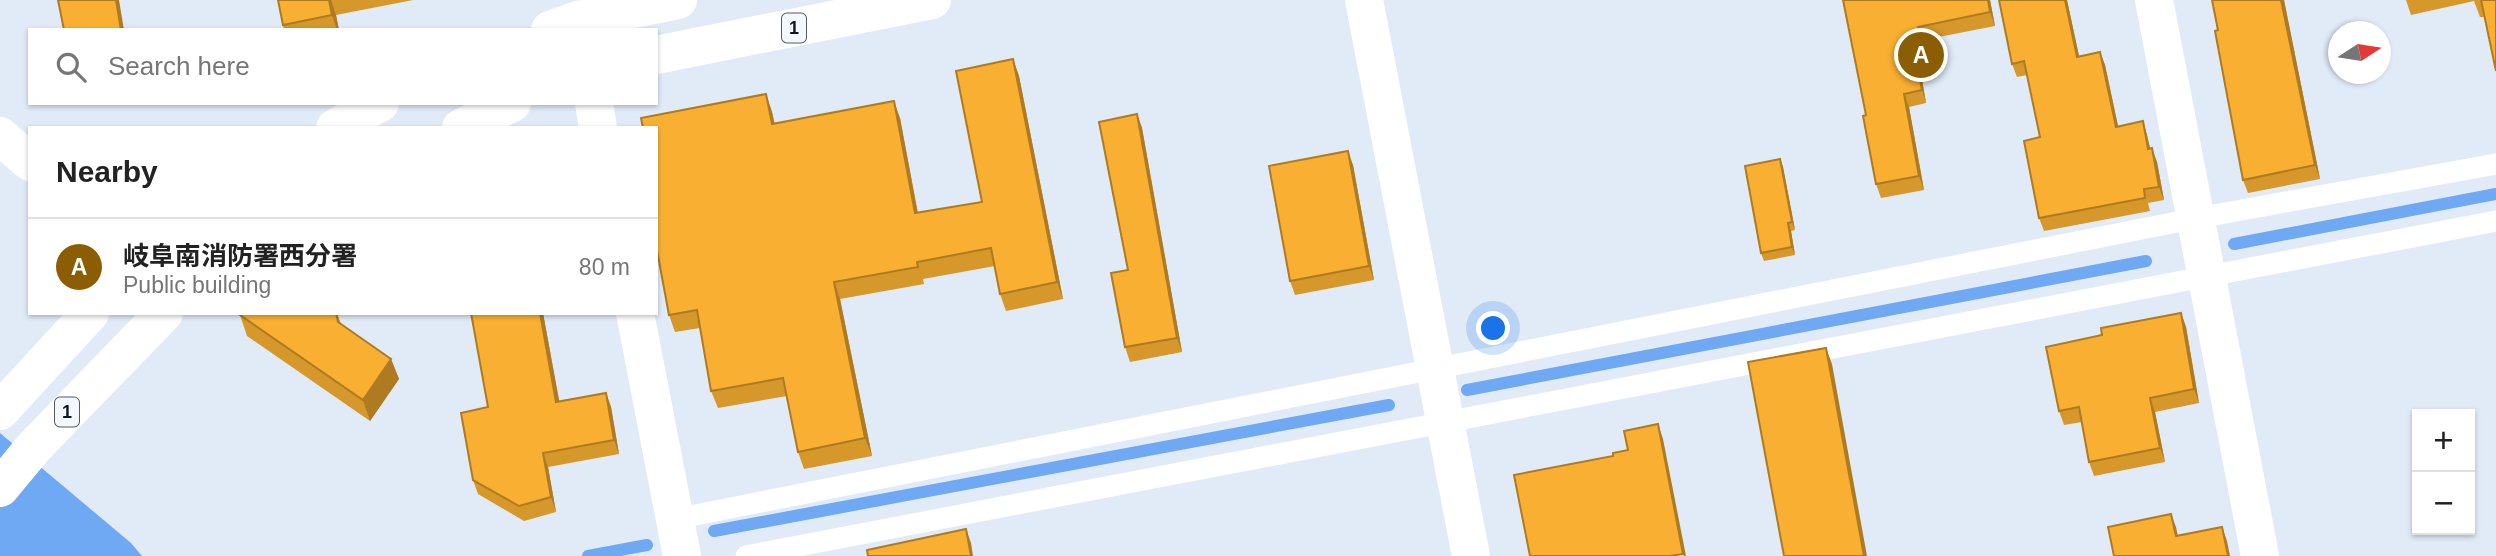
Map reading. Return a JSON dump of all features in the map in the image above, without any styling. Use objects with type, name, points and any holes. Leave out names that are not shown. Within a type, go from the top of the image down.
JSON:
[{"type":"street","points":[[556,28],[578,20],[678,0]]},
{"type":"street","name":"1","points":[[658,55],[932,0]]},
{"type":"street","points":[[1364,0],[1471,556]]},
{"type":"street","points":[[2154,0],[2260,556]]},
{"type":"street","points":[[339,126],[376,105]]},
{"type":"street","points":[[465,126],[508,105]]},
{"type":"street","points":[[594,105],[598,126]]},
{"type":"street","points":[[0,136],[28,160]]},
{"type":"street","points":[[0,411],[88,315]]},
{"type":"street","points":[[635,315],[678,538]]},
{"type":"street","name":"1","points":[[0,488],[34,447],[151,326]]},
{"type":"lane","points":[[678,538],[1436,369],[2197,218],[2496,164]]},
{"type":"lane","points":[[746,556],[2496,221]]},
{"type":"water","points":[[0,433],[131,543],[142,556],[0,556]]},
{"type":"building","points":[[58,0],[116,0],[121,28],[64,28]]},
{"type":"building","points":[[278,0],[329,0],[332,15],[283,25]]},
{"type":"building","points":[[1843,0],[1988,0],[1990,12],[1918,27],[1924,53],[1915,55],[1922,90],[1904,94],[1919,176],[1876,184],[1863,116],[1866,115]]},
{"type":"building","points":[[1999,0],[2065,0],[2077,57],[2100,52],[2116,127],[2143,121],[2148,149],[2152,148],[2159,187],[2144,189],[2145,198],[2039,218],[2024,141],[2040,137],[2024,61],[2012,64]]},
{"type":"building","points":[[2212,0],[2281,0],[2315,165],[2243,180],[2215,31],[2218,30]]},
{"type":"building","points":[[2481,0],[2496,0],[2496,71]]},
{"type":"building","points":[[1013,59],[1057,282],[1000,294],[991,248],[917,262],[918,267],[834,282],[865,438],[798,452],[783,378],[711,391],[697,310],[669,315],[658,256],[658,126],[643,126],[641,118],[766,94],[772,124],[894,101],[915,213],[982,202],[956,71]]},
{"type":"building","points":[[1137,114],[1177,338],[1125,347],[1111,273],[1128,270],[1099,122]]},
{"type":"building","points":[[1348,151],[1369,266],[1290,281],[1269,166]]},
{"type":"building","points":[[1780,159],[1792,222],[1788,223],[1792,247],[1761,253],[1745,166]]},
{"type":"building","points":[[2181,313],[2194,389],[2150,398],[2160,448],[2089,462],[2079,407],[2059,411],[2046,347],[2102,335],[2101,328]]},
{"type":"building","points":[[240,315],[336,315],[338,322],[391,359],[363,400]]},
{"type":"building","points":[[471,315],[540,315],[556,402],[606,393],[614,440],[543,453],[551,497],[519,506],[473,480],[461,413],[488,407]]},
{"type":"building","points":[[1826,348],[1864,556],[1784,556],[1748,362]]},
{"type":"building","points":[[1658,424],[1683,554],[1530,556],[1514,475],[1613,456],[1613,453],[1628,450],[1624,431]]},
{"type":"building","points":[[2171,514],[2176,536],[2222,527],[2228,556],[2114,556],[2108,527]]},
{"type":"building","points":[[966,529],[971,556],[868,556],[867,550]]},
{"type":"waterway","points":[[2234,244],[2496,194]]},
{"type":"waterway","points":[[1467,390],[2146,261]]},
{"type":"waterway","points":[[714,531],[1389,405]]},
{"type":"waterway","points":[[588,556],[647,545]]},
{"type":"place","name":"岐阜南消防署西分署","points":[[1921,55]]}]
